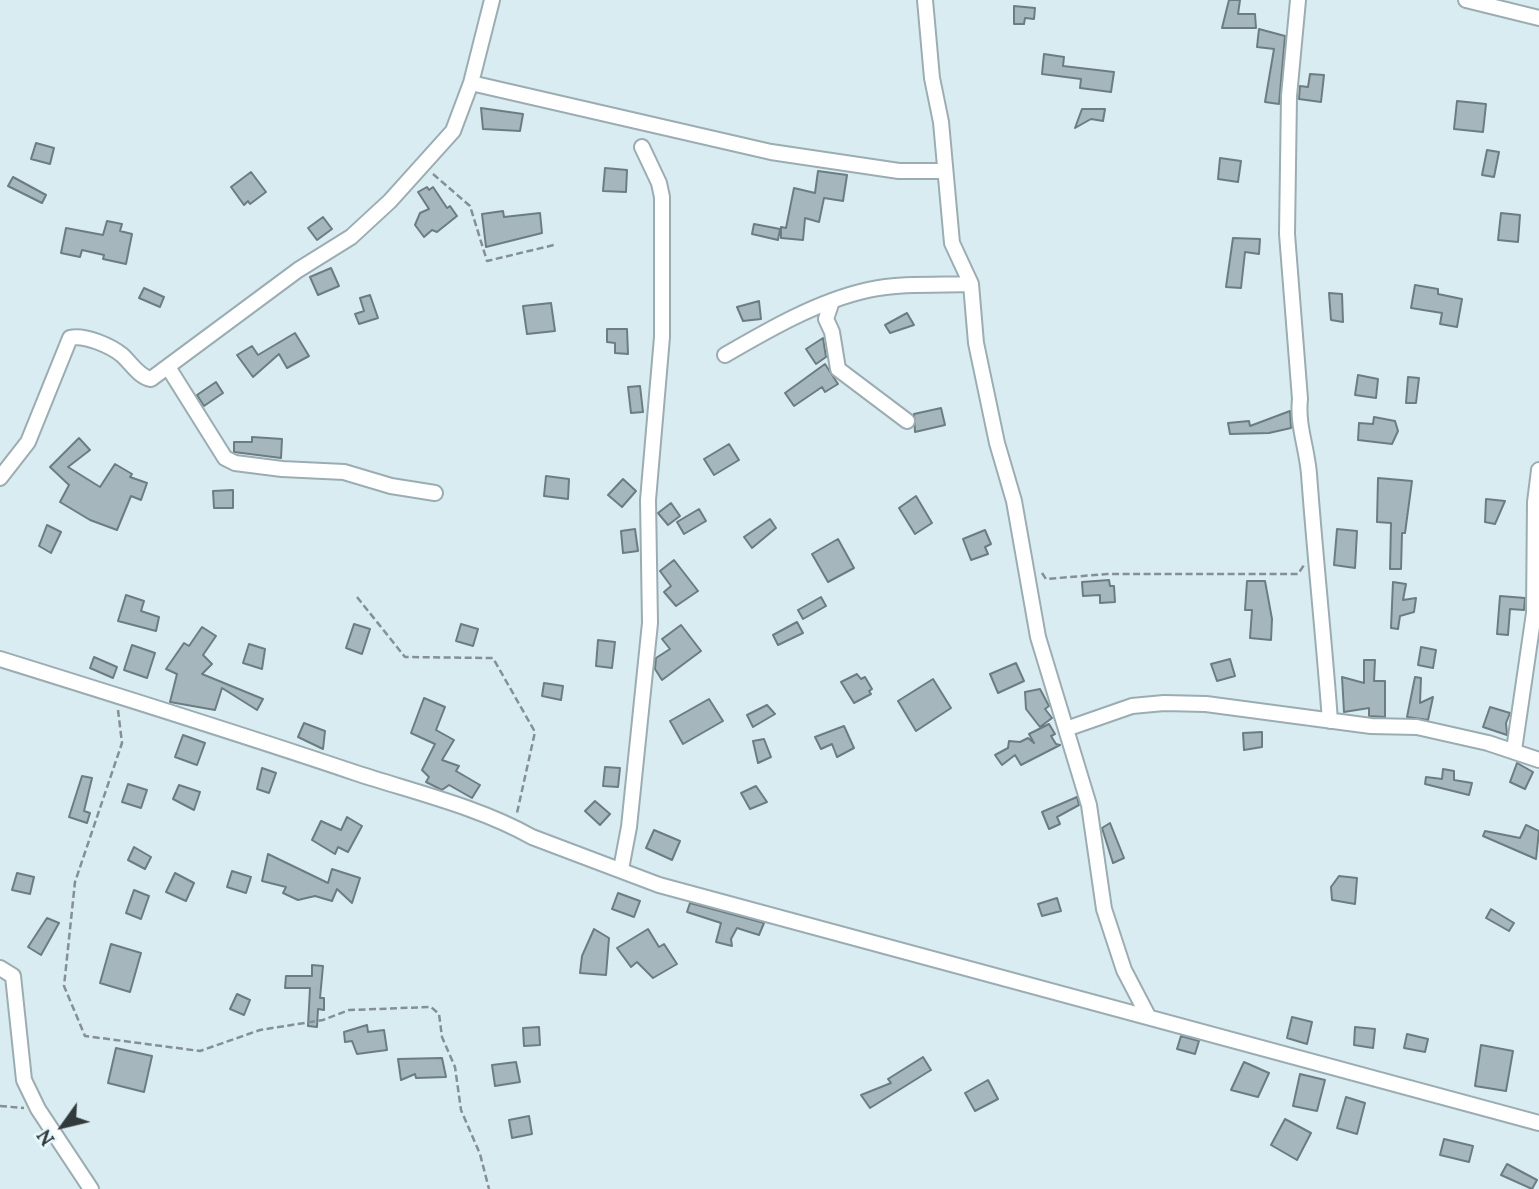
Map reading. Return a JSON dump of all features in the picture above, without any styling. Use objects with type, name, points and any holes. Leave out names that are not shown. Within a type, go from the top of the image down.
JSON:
[{"type":"street","points":[[0,478],[28,442],[70,338],[77,336],[107,347],[149,379],[298,270],[351,237],[371,220],[457,125],[471,83],[492,0]]},
{"type":"street","points":[[925,0],[952,243],[971,284],[976,343],[997,443],[1014,501],[1038,637],[1089,805],[1104,909],[1124,970],[1148,1016]]},
{"type":"street","points":[[1298,0],[1289,96],[1287,234],[1300,399],[1298,414],[1309,471],[1330,721]]},
{"type":"street","points":[[1466,0],[1539,18]]},
{"type":"street","points":[[471,83],[771,152],[899,171],[945,172]]},
{"type":"street","points":[[621,869],[629,827],[650,623],[648,500],[662,337],[662,197],[656,176],[642,147]]},
{"type":"street","points":[[725,355],[791,320],[871,289],[971,284]]},
{"type":"street","points":[[831,304],[826,319],[832,332],[838,369],[906,421]]},
{"type":"street","points":[[168,367],[225,457],[235,463],[282,469],[344,472],[391,486],[435,493]]},
{"type":"street","points":[[1514,750],[1534,613],[1535,502],[1539,470]]},
{"type":"street","points":[[0,659],[514,827],[659,885],[1539,1122]]},
{"type":"street","points":[[1066,729],[1132,706],[1164,702],[1248,708],[1330,721],[1417,727],[1514,750],[1539,760]]},
{"type":"street","points":[[0,968],[13,976],[24,1080],[38,1109],[91,1189]]},
{"type":"path","points":[[423,165],[470,206],[487,261],[554,245]]},
{"type":"path","points":[[1038,569],[1046,579],[1107,574],[1298,574],[1315,548]]},
{"type":"path","points":[[357,597],[405,657],[493,658],[535,732],[514,827]]},
{"type":"path","points":[[131,700],[117,708],[122,743],[75,882],[64,986],[85,1036],[200,1051],[260,1030],[323,1020],[349,1010],[431,1007],[439,1014],[442,1037],[455,1068],[461,1110],[480,1154],[489,1189]]},
{"type":"path","points":[[0,1106],[38,1109]]},
{"type":"building","points":[[1229,0],[1240,0],[1238,14],[1255,14],[1256,28],[1222,28]]},
{"type":"building","points":[[1014,6],[1035,8],[1034,19],[1025,18],[1024,24],[1014,24]]},
{"type":"building","points":[[1259,29],[1285,36],[1279,104],[1265,102],[1274,49],[1257,47]]},
{"type":"building","points":[[1044,54],[1064,57],[1063,66],[1114,72],[1111,92],[1080,88],[1081,79],[1042,74]]},
{"type":"building","points":[[1310,74],[1324,75],[1321,102],[1299,99],[1300,86],[1308,87]]},
{"type":"building","points":[[1457,101],[1486,104],[1483,132],[1454,129]]},
{"type":"building","points":[[481,108],[523,114],[520,131],[483,129]]},
{"type":"building","points":[[1082,109],[1105,109],[1103,121],[1091,119],[1075,128]]},
{"type":"building","points":[[36,143],[54,148],[50,164],[31,159]]},
{"type":"building","points":[[1487,150],[1499,152],[1494,177],[1482,175]]},
{"type":"building","points":[[1220,158],[1241,161],[1238,182],[1218,179]]},
{"type":"building","points":[[605,168],[627,170],[626,192],[603,191]]},
{"type":"building","points":[[818,171],[847,175],[843,201],[824,198],[819,222],[805,218],[803,240],[781,238],[781,227],[786,228],[794,188],[815,193]]},
{"type":"building","points":[[251,172],[266,192],[250,204],[248,201],[244,205],[231,187]]},
{"type":"building","points":[[13,177],[46,195],[42,203],[8,186]]},
{"type":"building","points":[[427,187],[429,190],[433,187],[447,208],[450,206],[457,216],[437,232],[432,230],[424,237],[415,225],[420,213],[429,209],[418,192]]},
{"type":"building","points":[[503,211],[504,217],[540,213],[542,233],[486,247],[482,214]]},
{"type":"building","points":[[1501,213],[1520,215],[1518,242],[1498,240]]},
{"type":"building","points":[[323,217],[332,229],[317,240],[308,228]]},
{"type":"building","points":[[107,221],[122,224],[120,231],[132,234],[126,264],[103,259],[104,255],[82,250],[80,257],[61,253],[66,228],[103,235]]},
{"type":"building","points":[[754,224],[780,229],[778,240],[752,234]]},
{"type":"building","points":[[1233,238],[1260,239],[1259,254],[1245,252],[1241,288],[1226,287]]},
{"type":"building","points":[[331,268],[339,286],[318,295],[310,277]]},
{"type":"building","points":[[1415,285],[1438,289],[1438,294],[1462,299],[1457,327],[1440,324],[1442,313],[1411,308]]},
{"type":"building","points":[[144,288],[164,297],[160,307],[139,298]]},
{"type":"building","points":[[1329,293],[1342,294],[1343,322],[1331,320]]},
{"type":"building","points":[[370,295],[378,318],[359,324],[355,314],[364,311],[360,298]]},
{"type":"building","points":[[759,301],[761,319],[743,321],[737,307]]},
{"type":"building","points":[[551,303],[555,331],[527,334],[523,306]]},
{"type":"building","points":[[907,313],[914,325],[890,333],[885,325]]},
{"type":"building","points":[[607,329],[627,329],[628,354],[615,353],[615,343],[607,342]]},
{"type":"building","points":[[295,333],[309,356],[287,368],[279,354],[253,377],[237,355],[252,346],[258,355]]},
{"type":"building","points":[[823,338],[826,357],[816,364],[806,349]]},
{"type":"building","points":[[825,364],[838,384],[825,392],[822,387],[794,406],[785,393]]},
{"type":"building","points":[[1358,375],[1378,379],[1376,398],[1355,395]]},
{"type":"building","points":[[1408,377],[1419,378],[1416,403],[1406,403]]},
{"type":"building","points":[[216,382],[223,393],[204,406],[197,395]]},
{"type":"building","points":[[640,386],[643,412],[631,413],[628,387]]},
{"type":"building","points":[[941,408],[945,425],[915,432],[914,414]]},
{"type":"building","points":[[1290,411],[1291,428],[1269,433],[1230,434],[1228,423],[1249,421],[1250,426]]},
{"type":"building","points":[[1374,417],[1395,421],[1398,431],[1392,444],[1358,440],[1359,423],[1373,424]]},
{"type":"building","points":[[252,437],[282,439],[281,458],[234,452],[234,442],[252,442]]},
{"type":"building","points":[[79,438],[90,450],[68,467],[100,487],[115,464],[132,474],[130,477],[147,483],[141,500],[131,496],[117,530],[90,520],[60,502],[69,485],[50,467]]},
{"type":"building","points":[[729,444],[739,460],[714,475],[704,459]]},
{"type":"building","points":[[546,476],[569,479],[568,499],[544,496]]},
{"type":"building","points":[[1378,478],[1412,481],[1405,533],[1402,533],[1401,569],[1390,569],[1391,523],[1377,522]]},
{"type":"building","points":[[623,479],[636,491],[622,507],[608,495]]},
{"type":"building","points":[[233,490],[233,508],[214,508],[213,491]]},
{"type":"building","points":[[916,496],[932,523],[915,534],[899,508]]},
{"type":"building","points":[[1486,499],[1505,501],[1495,524],[1485,522]]},
{"type":"building","points":[[671,503],[680,516],[668,525],[658,513]]},
{"type":"building","points":[[699,509],[706,521],[684,534],[677,522]]},
{"type":"building","points":[[770,519],[776,528],[752,548],[744,537]]},
{"type":"building","points":[[47,525],[61,532],[51,553],[39,546]]},
{"type":"building","points":[[635,529],[638,551],[623,553],[621,531]]},
{"type":"building","points":[[1337,529],[1357,531],[1355,568],[1334,565]]},
{"type":"building","points":[[985,530],[991,544],[985,547],[988,554],[971,560],[963,539]]},
{"type":"building","points":[[838,539],[854,568],[828,582],[812,554]]},
{"type":"building","points":[[674,560],[698,591],[676,606],[664,592],[671,586],[660,571]]},
{"type":"building","points":[[1109,580],[1110,586],[1114,586],[1115,602],[1100,603],[1100,595],[1083,596],[1082,582]]},
{"type":"building","points":[[1247,581],[1265,581],[1272,619],[1271,640],[1250,638],[1252,610],[1245,610]]},
{"type":"building","points":[[1393,582],[1406,584],[1403,600],[1416,598],[1414,612],[1400,616],[1398,629],[1391,628]]},
{"type":"building","points":[[126,595],[144,601],[141,611],[159,617],[156,631],[118,621]]},
{"type":"building","points":[[1500,596],[1525,598],[1524,610],[1510,609],[1508,635],[1497,634]]},
{"type":"building","points":[[821,597],[826,606],[803,619],[798,610]]},
{"type":"building","points":[[797,622],[803,633],[778,645],[773,635]]},
{"type":"building","points":[[354,624],[370,629],[362,654],[346,648]]},
{"type":"building","points":[[461,624],[478,629],[473,646],[456,641]]},
{"type":"building","points":[[681,625],[701,651],[662,680],[655,669],[656,658],[670,649],[662,639]]},
{"type":"building","points":[[202,627],[216,636],[203,655],[212,664],[202,674],[263,699],[257,710],[222,688],[215,710],[170,702],[177,674],[166,669],[184,643],[189,646]]},
{"type":"building","points":[[598,640],[615,642],[612,668],[596,666]]},
{"type":"building","points":[[249,644],[265,649],[262,669],[243,663]]},
{"type":"building","points":[[132,645],[155,653],[147,678],[124,670]]},
{"type":"building","points":[[1421,647],[1436,650],[1433,668],[1418,665]]},
{"type":"building","points":[[94,657],[117,667],[113,678],[90,668]]},
{"type":"building","points":[[1230,659],[1235,676],[1217,681],[1211,664]]},
{"type":"building","points":[[1364,660],[1375,660],[1374,681],[1385,681],[1385,717],[1369,716],[1369,708],[1344,712],[1342,677],[1364,683]]},
{"type":"building","points":[[1016,663],[1024,681],[998,693],[990,674]]},
{"type":"building","points":[[857,674],[861,679],[865,677],[872,689],[869,691],[871,694],[854,703],[841,682]]},
{"type":"building","points":[[1415,677],[1421,678],[1420,703],[1433,697],[1428,720],[1407,717]]},
{"type":"building","points":[[933,679],[951,708],[916,731],[898,701]]},
{"type":"building","points":[[544,683],[563,686],[561,700],[542,696]]},
{"type":"building","points":[[1040,689],[1049,706],[1045,709],[1052,718],[1040,727],[1026,709],[1025,692]]},
{"type":"building","points":[[424,698],[445,707],[436,730],[454,740],[442,760],[459,766],[456,771],[480,785],[472,798],[449,785],[442,790],[426,782],[429,777],[422,770],[435,744],[411,733]]},
{"type":"building","points":[[709,699],[723,721],[683,744],[670,721]]},
{"type":"building","points":[[767,705],[775,714],[753,727],[747,715]]},
{"type":"building","points":[[1490,707],[1510,713],[1506,723],[1507,735],[1483,727]]},
{"type":"building","points":[[304,723],[325,731],[323,749],[298,737]]},
{"type":"building","points":[[1049,724],[1055,734],[1051,736],[1056,744],[1060,745],[1021,765],[1015,755],[1002,765],[995,755],[1008,748],[1009,741],[1020,742],[1028,738],[1034,743],[1029,734]]},
{"type":"building","points":[[844,726],[854,748],[837,757],[832,744],[821,749],[815,737]]},
{"type":"building","points":[[1262,732],[1262,747],[1244,750],[1243,733]]},
{"type":"building","points":[[183,735],[205,743],[197,765],[175,757]]},
{"type":"building","points":[[764,739],[771,757],[758,763],[753,741]]},
{"type":"building","points":[[1517,763],[1533,772],[1525,789],[1510,782]]},
{"type":"building","points":[[605,767],[620,768],[618,787],[603,786]]},
{"type":"building","points":[[262,768],[276,773],[269,793],[257,789]]},
{"type":"building","points":[[1443,769],[1454,771],[1454,780],[1472,783],[1469,795],[1425,784],[1426,777],[1442,779]]},
{"type":"building","points":[[82,776],[92,778],[84,811],[90,813],[87,823],[69,817]]},
{"type":"building","points":[[128,784],[147,790],[141,808],[122,802]]},
{"type":"building","points":[[179,785],[200,792],[194,810],[173,799]]},
{"type":"building","points":[[756,786],[767,802],[750,809],[741,793]]},
{"type":"building","points":[[1077,797],[1079,805],[1057,817],[1060,824],[1049,829],[1042,812]]},
{"type":"building","points":[[595,801],[610,814],[600,825],[585,811]]},
{"type":"building","points":[[347,817],[362,826],[348,852],[338,847],[335,854],[312,840],[321,821],[341,830]]},
{"type":"building","points":[[1110,823],[1124,858],[1113,863],[1102,828]]},
{"type":"building","points":[[1526,825],[1539,831],[1536,859],[1483,836],[1485,831],[1520,838]]},
{"type":"building","points":[[654,830],[680,841],[672,860],[646,848]]},
{"type":"building","points":[[134,847],[151,857],[145,869],[128,860]]},
{"type":"building","points":[[268,854],[328,883],[332,869],[360,878],[352,903],[337,889],[332,901],[315,896],[298,900],[283,893],[286,887],[262,881]]},
{"type":"building","points":[[232,871],[251,877],[246,893],[227,887]]},
{"type":"building","points":[[17,873],[34,877],[30,894],[12,890]]},
{"type":"building","points":[[175,873],[194,883],[186,901],[166,892]]},
{"type":"building","points":[[1339,876],[1357,878],[1355,904],[1332,900],[1331,887]]},
{"type":"building","points":[[134,890],[149,896],[141,919],[126,913]]},
{"type":"building","points":[[618,893],[640,901],[634,917],[612,909]]},
{"type":"building","points":[[1057,898],[1061,911],[1042,916],[1038,904]]},
{"type":"building","points":[[690,903],[764,923],[759,935],[737,928],[731,939],[732,946],[716,942],[721,923],[687,912]]},
{"type":"building","points":[[1491,909],[1514,923],[1509,931],[1486,918]]},
{"type":"building","points":[[47,918],[59,923],[41,955],[28,947]]},
{"type":"building","points":[[594,929],[609,938],[606,975],[580,973],[582,956]]},
{"type":"building","points":[[648,929],[659,947],[664,944],[677,964],[653,978],[637,962],[631,967],[617,948]]},
{"type":"building","points":[[111,944],[141,953],[130,992],[100,983]]},
{"type":"building","points":[[312,965],[323,966],[320,998],[324,998],[324,1010],[318,1009],[317,1027],[308,1026],[310,988],[285,988],[286,976],[312,976]]},
{"type":"building","points":[[237,994],[250,1000],[244,1015],[230,1009]]},
{"type":"building","points":[[1292,1017],[1312,1022],[1307,1044],[1287,1038]]},
{"type":"building","points":[[367,1025],[368,1032],[384,1030],[387,1050],[357,1054],[352,1041],[345,1042],[344,1032]]},
{"type":"building","points":[[539,1027],[540,1045],[524,1046],[523,1028]]},
{"type":"building","points":[[1355,1027],[1375,1029],[1373,1048],[1354,1045]]},
{"type":"building","points":[[1407,1034],[1428,1039],[1425,1052],[1404,1048]]},
{"type":"building","points":[[1181,1036],[1199,1041],[1195,1054],[1177,1049]]},
{"type":"building","points":[[1481,1045],[1513,1051],[1506,1091],[1475,1086]]},
{"type":"building","points":[[116,1048],[152,1056],[144,1092],[108,1083]]},
{"type":"building","points":[[923,1057],[931,1070],[870,1108],[861,1095],[891,1083],[888,1079]]},
{"type":"building","points":[[442,1058],[446,1077],[416,1078],[415,1074],[401,1080],[398,1059]]},
{"type":"building","points":[[516,1062],[520,1082],[495,1086],[492,1065]]},
{"type":"building","points":[[1244,1062],[1269,1073],[1258,1097],[1231,1090]]},
{"type":"building","points":[[1300,1074],[1325,1080],[1317,1111],[1293,1106]]},
{"type":"building","points":[[988,1080],[998,1099],[975,1111],[965,1093]]},
{"type":"building","points":[[1346,1097],[1365,1103],[1357,1134],[1337,1128]]},
{"type":"building","points":[[529,1116],[532,1134],[512,1138],[509,1120]]},
{"type":"building","points":[[1285,1119],[1311,1133],[1297,1160],[1271,1145]]},
{"type":"building","points":[[1444,1139],[1473,1146],[1469,1162],[1440,1155]]},
{"type":"building","points":[[1507,1164],[1537,1180],[1532,1189],[1501,1175]]}]
